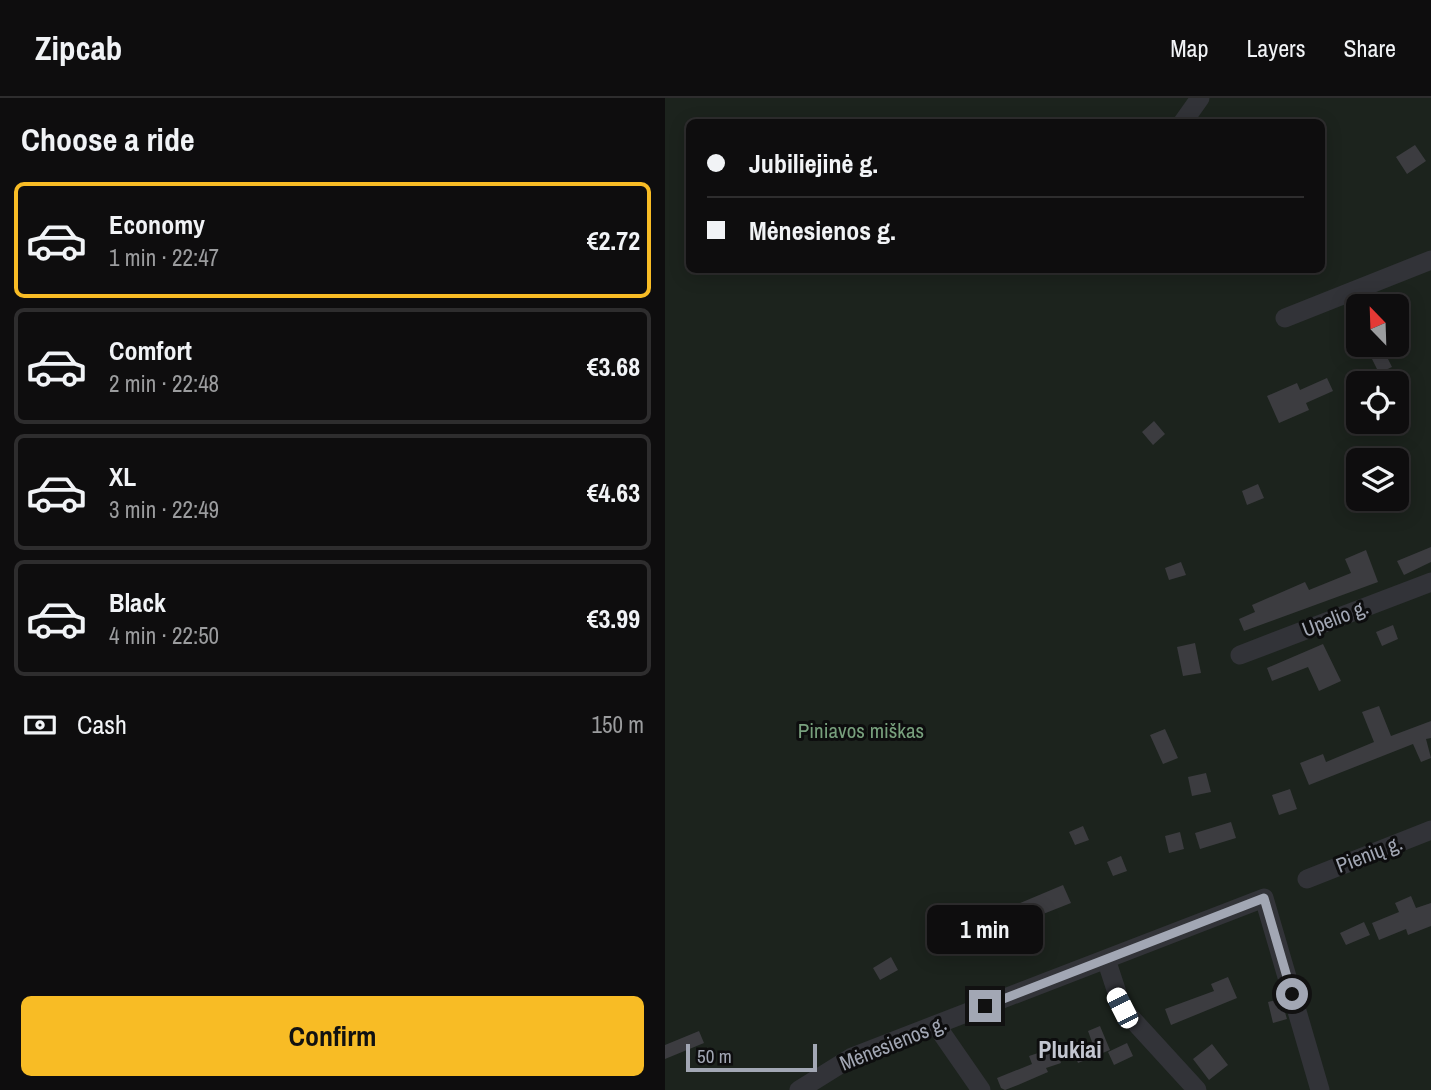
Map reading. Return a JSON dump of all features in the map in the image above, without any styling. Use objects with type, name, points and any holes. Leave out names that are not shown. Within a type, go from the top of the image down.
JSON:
[{"type":"street","points":[[1186,119],[1201,98]]},
{"type":"street","points":[[1285,318],[1431,260]]},
{"type":"street","name":"Upelio g.","points":[[1240,655],[1431,582]]},
{"type":"street","name":"Pienių g.","points":[[1307,879],[1431,830]]},
{"type":"street","name":"Mėnesienos g.","points":[[799,1090],[852,1057],[1264,898],[1320,1090]]},
{"type":"street","points":[[1106,958],[1122,1008],[1197,1090]]},
{"type":"street","points":[[936,1025],[981,1090]]},
{"type":"green space","name":"Piniavos miškas","points":[[665,98],[1431,98],[1431,1090],[665,1090]]},
{"type":"building","points":[[1415,145],[1426,161],[1407,174],[1396,157]]},
{"type":"building","points":[[1387,357],[1392,367],[1378,371],[1372,359]]},
{"type":"building","points":[[1327,378],[1333,391],[1306,403],[1309,410],[1279,423],[1267,396],[1297,383],[1300,390]]},
{"type":"building","points":[[1154,421],[1165,434],[1153,445],[1142,432]]},
{"type":"building","points":[[1258,484],[1264,498],[1247,505],[1242,491]]},
{"type":"building","points":[[1431,547],[1431,562],[1404,575],[1397,561]]},
{"type":"building","points":[[1366,550],[1378,582],[1244,631],[1239,619],[1255,612],[1252,605],[1305,582],[1309,590],[1351,573],[1345,559]]},
{"type":"building","points":[[1181,562],[1186,575],[1169,580],[1165,568]]},
{"type":"building","points":[[1393,625],[1398,639],[1382,646],[1376,632]]},
{"type":"building","points":[[1195,643],[1201,673],[1183,676],[1177,647]]},
{"type":"building","points":[[1323,644],[1341,681],[1319,691],[1308,667],[1272,681],[1267,668]]},
{"type":"building","points":[[1379,706],[1391,736],[1431,721],[1431,738],[1426,739],[1431,758],[1421,762],[1413,744],[1309,785],[1300,763],[1323,754],[1326,762],[1374,742],[1362,712]]},
{"type":"building","points":[[1165,729],[1178,758],[1163,764],[1150,735]]},
{"type":"building","points":[[1206,773],[1211,792],[1192,796],[1188,777]]},
{"type":"building","points":[[1290,789],[1297,809],[1279,815],[1272,795]]},
{"type":"building","points":[[1231,822],[1236,838],[1200,849],[1195,833]]},
{"type":"building","points":[[1083,826],[1089,840],[1075,845],[1069,832]]},
{"type":"building","points":[[1180,832],[1184,849],[1169,853],[1165,836]]},
{"type":"building","points":[[1121,856],[1127,871],[1113,876],[1107,862]]},
{"type":"building","points":[[1063,885],[1071,903],[1033,918],[1031,914],[997,927],[992,915]]},
{"type":"building","points":[[1411,896],[1416,908],[1431,903],[1431,926],[1408,935],[1406,929],[1379,940],[1372,923],[1399,912],[1395,903]]},
{"type":"building","points":[[970,909],[982,925],[965,937],[953,920]]},
{"type":"building","points":[[1364,922],[1370,935],[1346,945],[1340,933]]},
{"type":"building","points":[[891,957],[898,970],[880,980],[873,968]]},
{"type":"building","points":[[1228,977],[1237,998],[1171,1025],[1165,1009],[1214,991],[1211,984]]},
{"type":"building","points":[[1281,999],[1287,1019],[1273,1023],[1268,1002]]},
{"type":"building","points":[[1100,1026],[1110,1050],[1078,1063],[1073,1050],[1092,1042],[1088,1031]]},
{"type":"building","points":[[699,1031],[704,1043],[665,1059],[665,1045]]},
{"type":"building","points":[[1127,1043],[1133,1056],[1114,1065],[1108,1052]]},
{"type":"building","points":[[1212,1044],[1228,1065],[1209,1080],[1193,1059]]},
{"type":"building","points":[[1056,1047],[1061,1063],[1046,1068],[1048,1072],[1018,1085],[1005,1090],[1001,1088],[997,1078],[1032,1064],[1029,1056]]},
{"type":"district","name":"Plukiai","points":[[1070,1049]]},
{"type":"route","points":[[985,1006],[1264,898],[1292,994]]}]
